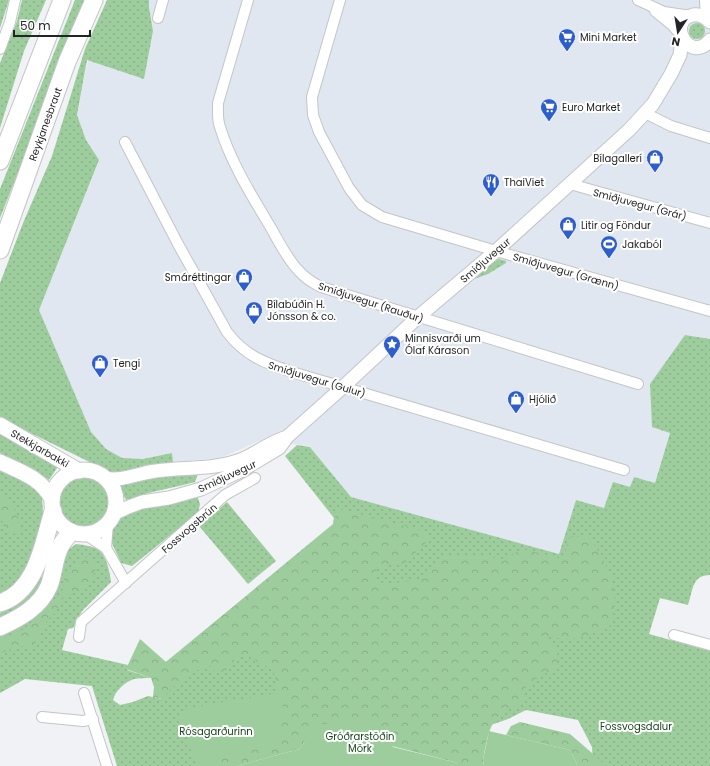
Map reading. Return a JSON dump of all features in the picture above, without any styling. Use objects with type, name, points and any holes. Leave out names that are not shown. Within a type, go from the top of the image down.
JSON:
[{"type":"highway","points":[[0,161],[62,0]]},
{"type":"highway","name":"Reykjanesbraut","points":[[0,250],[67,62],[94,0]]},
{"type":"highway","points":[[0,603],[19,593],[31,576],[41,550],[52,505]]},
{"type":"highway","points":[[0,626],[21,617],[40,600],[49,586],[60,547],[78,533]]},
{"type":"main road","name":"Stekkjarbakki","points":[[0,425],[79,471]]},
{"type":"main road","points":[[0,462],[41,483],[47,490],[52,505],[57,520],[63,527],[78,533],[94,532],[102,529],[111,519],[115,508],[115,495],[105,478],[93,472],[72,472],[61,480],[53,492],[52,505]]},
{"type":"street","points":[[0,49],[10,22],[15,0]]},
{"type":"street","points":[[158,18],[163,0]]},
{"type":"street","name":"Smiðjuvegur (Rauður)","points":[[248,0],[218,103],[220,126],[228,149],[251,193],[288,258],[305,277],[321,287],[638,384]]},
{"type":"street","name":"Smiðjuvegur (Grænn)","points":[[340,0],[312,97],[313,115],[319,132],[349,188],[362,205],[382,217],[496,251],[710,311]]},
{"type":"street","points":[[641,1],[664,12],[704,19],[704,0]]},
{"type":"street","points":[[641,1],[671,24],[689,45],[705,44]]},
{"type":"street","name":"Smiðjuvegur","points":[[671,74],[680,55],[682,37],[681,26],[683,22],[704,19]]},
{"type":"street","name":"Smiðjuvegur","points":[[111,519],[126,508],[142,502],[182,494],[211,485],[242,470],[279,448],[287,437],[418,317],[496,251],[603,155],[645,113],[671,74],[685,57],[705,44]]},
{"type":"street","points":[[645,113],[671,126],[710,138]]},
{"type":"street","name":"Smiðjuvegur (Gulur)","points":[[125,142],[178,244],[222,324],[233,340],[248,354],[266,363],[343,387],[624,470]]},
{"type":"street","name":"Smiðjuvegur (Grár)","points":[[570,184],[710,223]]},
{"type":"street","name":"Smiðjuvegur","points":[[105,478],[118,479],[154,471],[204,468],[230,463],[254,453],[276,440],[287,437]]},
{"type":"street","name":"Fossvogsbrún","points":[[79,637],[81,622],[225,495],[256,478]]},
{"type":"street","points":[[106,548],[111,519]]},
{"type":"street","points":[[78,533],[106,548],[126,583]]},
{"type":"street","points":[[674,635],[710,645]]},
{"type":"street","points":[[84,693],[108,766]]},
{"type":"street","points":[[42,717],[83,721],[93,719]]},
{"type":"shaded area","points":[[149,0],[710,0],[710,339],[685,335],[670,432],[655,483],[634,477],[630,487],[604,508],[576,500],[559,554],[351,497],[310,446],[259,441],[221,458],[113,467],[0,405],[99,161],[86,140],[77,115],[88,60],[144,78],[153,31]]},
{"type":"green space","points":[[0,0],[9,0],[0,28]]},
{"type":"green space","points":[[22,0],[46,0],[24,51],[0,128],[0,63],[17,21]]},
{"type":"green space","points":[[75,0],[86,0],[0,218],[0,189]]},
{"type":"green space","points":[[107,0],[149,0],[153,31],[144,79],[87,60],[77,115],[86,140],[99,160],[39,310],[91,432],[106,449],[122,458],[143,459],[172,453],[173,462],[146,465],[114,474],[0,418],[0,283],[23,223],[52,156],[85,49]]},
{"type":"green space","points":[[697,23],[704,28],[705,31],[700,38],[697,39],[690,34],[689,31],[694,24]]},
{"type":"green space","points":[[499,259],[506,261],[506,263],[488,274],[474,279],[489,264]]},
{"type":"green space","name":"Fossvogsdalur","points":[[685,335],[710,339],[710,575],[704,576],[696,581],[692,589],[688,605],[660,598],[649,634],[710,651],[710,766],[593,766],[592,747],[578,720],[526,710],[491,725],[396,746],[371,715],[236,766],[117,766],[92,686],[25,679],[0,693],[0,636],[34,618],[53,595],[68,550],[76,544],[93,547],[101,552],[107,562],[111,582],[82,611],[73,628],[68,629],[62,650],[128,665],[127,670],[151,678],[131,680],[118,690],[113,700],[120,705],[148,696],[162,699],[166,662],[333,524],[334,518],[285,456],[297,445],[310,447],[351,497],[559,554],[576,500],[604,508],[613,482],[630,487],[634,477],[655,483],[670,433],[652,427],[650,384]]},
{"type":"green space","points":[[0,432],[59,465],[49,480],[37,471],[0,453]]},
{"type":"green space","points":[[0,469],[28,482],[42,495],[43,514],[37,542],[28,569],[17,587],[0,598]]},
{"type":"green space","points":[[198,474],[195,482],[151,492],[126,500],[119,486],[155,478]]},
{"type":"green space","points":[[83,477],[93,479],[101,484],[106,492],[108,502],[106,512],[101,520],[93,525],[83,527],[73,525],[65,520],[60,512],[58,502],[60,492],[65,484],[73,479]]},
{"type":"green space","points":[[196,493],[200,504],[198,513],[132,566],[121,563],[111,541],[112,530],[118,520],[133,510]]},
{"type":"green space","points":[[0,494],[17,515],[19,532],[17,534],[11,534],[4,527],[0,507]]},
{"type":"green space","points":[[227,502],[276,561],[248,584],[199,526]]},
{"type":"green space","points":[[340,509],[428,532],[430,537],[427,541],[404,564],[394,564],[377,568],[375,578],[384,584],[418,580],[443,557],[480,556],[502,559],[523,549],[562,559],[571,536],[587,537],[601,554],[613,583],[615,608],[610,626],[581,638],[567,639],[549,637],[548,640],[558,654],[558,661],[555,670],[541,675],[524,689],[525,703],[520,706],[507,708],[495,720],[487,739],[483,760],[484,766],[458,766],[458,763],[314,726],[300,749],[236,766],[192,766],[268,746],[284,713],[273,670],[246,655],[236,658],[223,674],[216,673],[208,664],[189,675],[162,699],[153,697],[154,687],[151,678],[126,669],[140,639],[166,662],[333,525],[334,518]]},
{"type":"green space","points":[[83,557],[91,561],[95,566],[95,571],[92,578],[81,588],[74,592],[68,593],[61,600],[55,613],[47,620],[40,637],[31,647],[28,649],[21,646],[0,653],[0,639],[14,635],[40,619],[64,588],[64,578],[79,559]]},
{"type":"green space","points":[[40,576],[44,579],[36,595],[0,619],[0,613],[14,606],[24,598]]},
{"type":"green space","name":"Rósagarðurinn","points":[[279,693],[284,713],[279,736],[268,746],[196,765],[179,715],[194,707]]},
{"type":"green space","name":"Gróðrarstöðin Mörk","points":[[371,715],[393,747],[458,763],[458,766],[236,766],[300,749],[314,726]]},
{"type":"green space","points":[[520,722],[570,734],[607,766],[578,766],[570,750],[506,735],[511,726]]},
{"type":"green space","points":[[489,731],[570,750],[578,766],[484,766],[483,760]]},
{"type":"place","name":"Mini Market","points":[[567,52]]},
{"type":"place","name":"Euro Market","points":[[549,122]]},
{"type":"place","name":"Bílagallerí","points":[[655,173]]},
{"type":"place","name":"ThaiViet","points":[[491,197]]},
{"type":"place","name":"Litir og Föndur","points":[[568,240]]},
{"type":"place","name":"Jakaból","points":[[609,259]]},
{"type":"place","name":"Smáréttingar","points":[[244,292]]},
{"type":"place","name":"Bílabúðin H. Jónsson & co.","points":[[254,325]]},
{"type":"place","name":"Minnisvarði um Ólaf Kárason","points":[[392,359]]},
{"type":"place","name":"Tengi","points":[[100,378]]},
{"type":"place","name":"Hjólið","points":[[516,414]]}]
